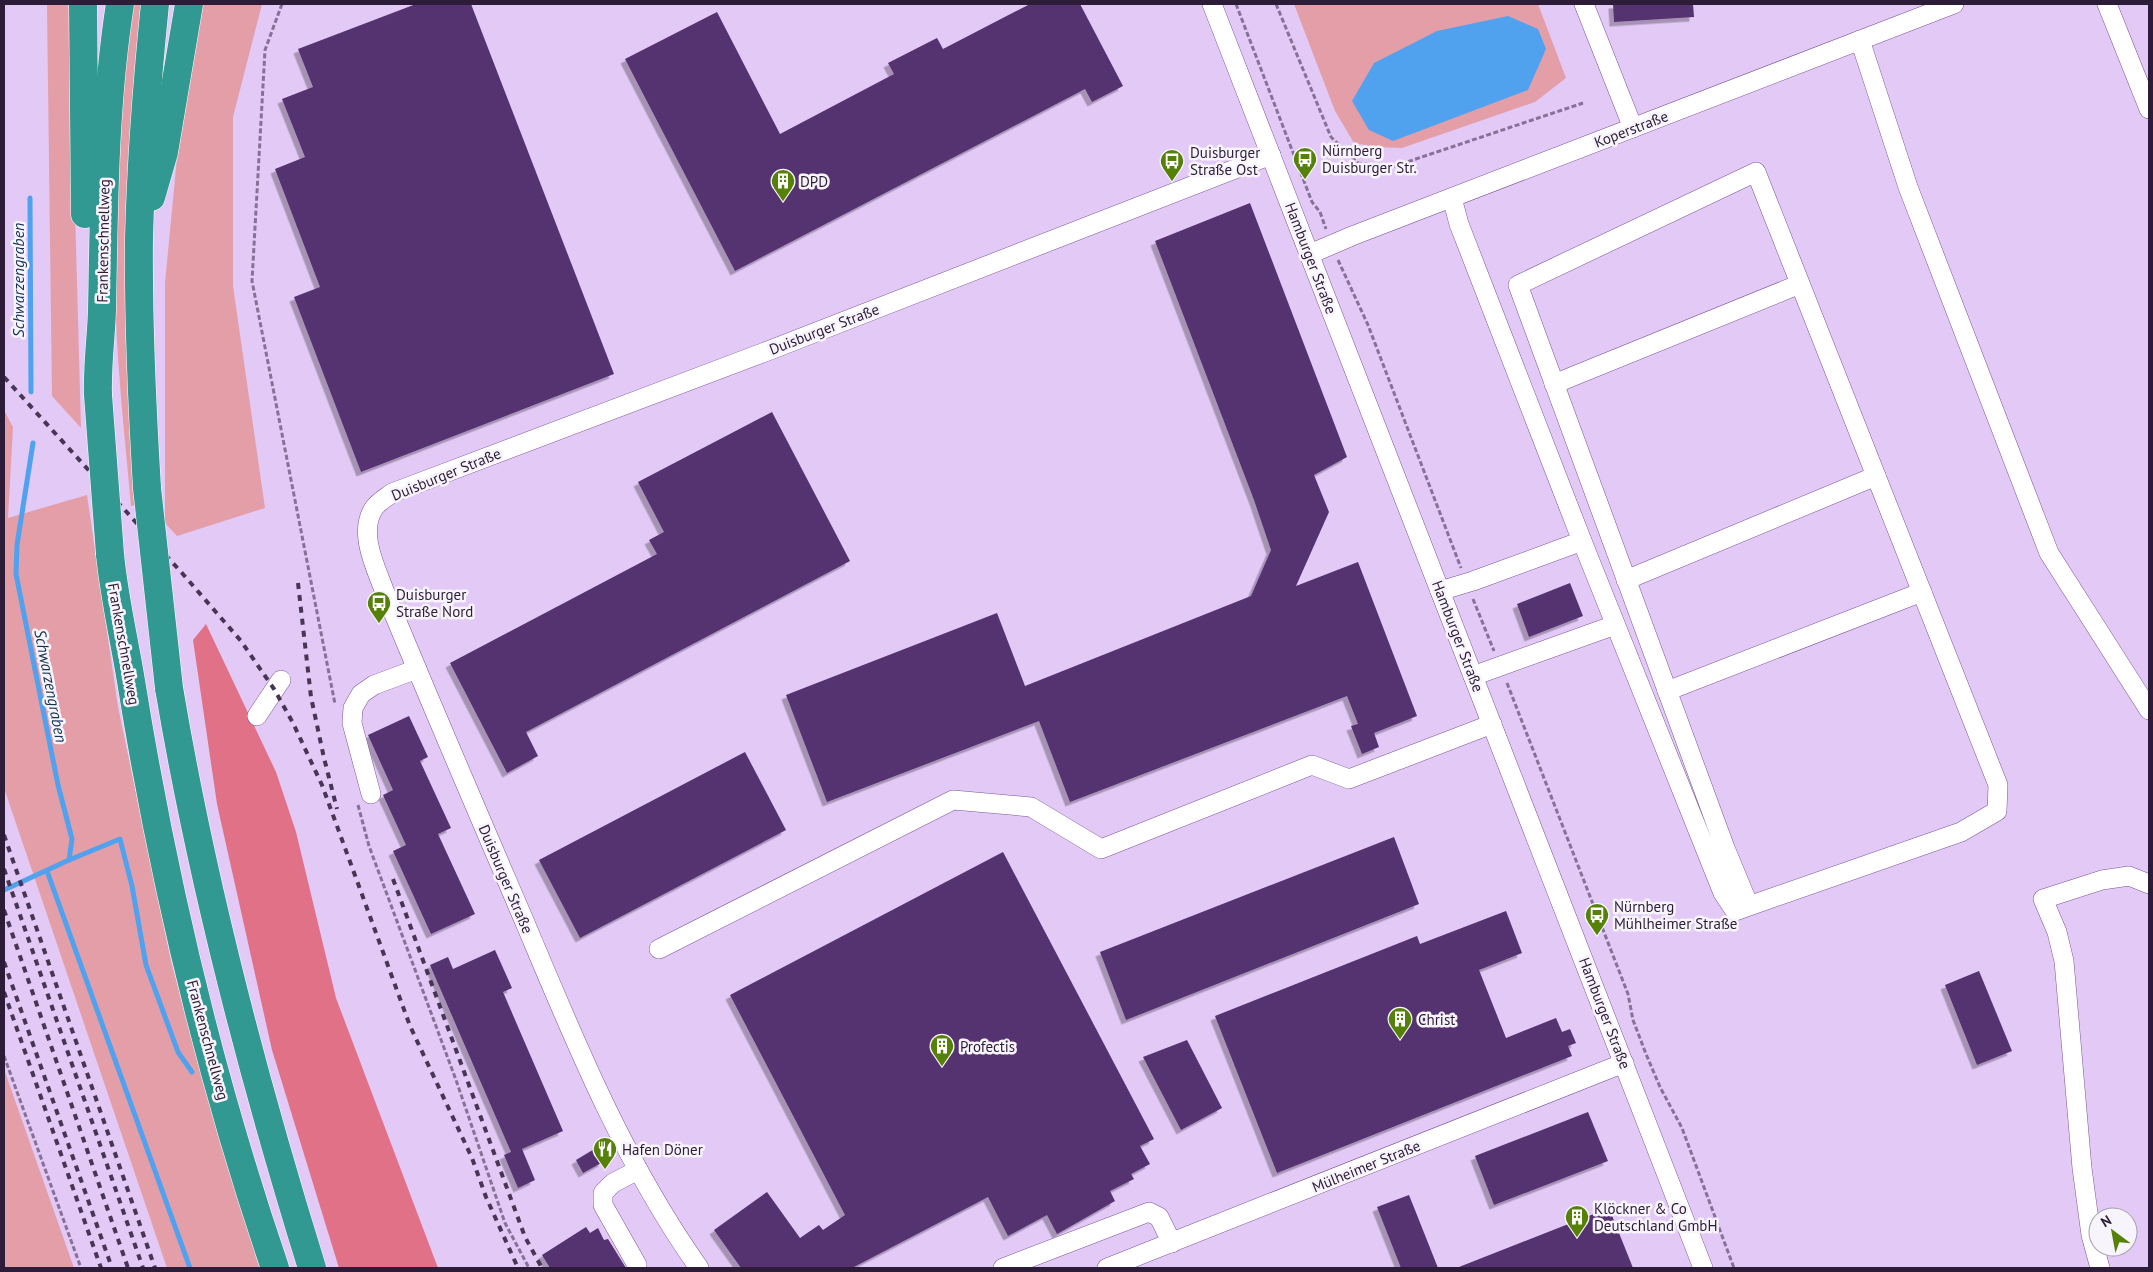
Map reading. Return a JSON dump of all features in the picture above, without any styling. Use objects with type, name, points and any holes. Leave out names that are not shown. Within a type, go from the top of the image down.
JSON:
[{"type":"highway","points":[[83,4],[83,126],[89,312],[97,362]]},
{"type":"highway","name":"Frankenschnellweg","points":[[120,4],[106,140],[102,313],[97,362],[104,498],[115,595],[143,755],[167,876],[213,1060],[243,1168],[275,1268]]},
{"type":"highway","points":[[155,4],[144,125],[139,239],[141,352],[147,488],[169,688],[190,800],[230,978],[266,1111],[312,1268]]},
{"type":"highway","points":[[139,239],[164,152],[189,4]]},
{"type":"street","name":"Hamburger Straße","points":[[1212,4],[1703,1268]]},
{"type":"street","points":[[1584,4],[1633,128]]},
{"type":"street","name":"Koperstraße","points":[[1310,254],[1954,4]]},
{"type":"street","points":[[2107,4],[2149,110]]},
{"type":"street","points":[[1860,40],[1908,187],[2049,553],[2149,710]]},
{"type":"street","name":"Duisburger Straße","points":[[699,1268],[669,1226],[618,1134],[578,1047],[384,590],[368,540],[369,523],[374,507],[392,493],[774,349],[1271,154]]},
{"type":"street","points":[[1452,198],[1459,224],[1615,625],[1723,893],[1735,911],[1961,832],[1997,811],[1998,785],[1756,172],[1518,285],[1725,848],[1749,906]]},
{"type":"street","points":[[1554,384],[1800,284]]},
{"type":"street","points":[[1626,580],[1876,476]]},
{"type":"street","points":[[1440,591],[1582,541]]},
{"type":"street","points":[[1667,691],[1922,592]]},
{"type":"street","points":[[1473,676],[1615,625]]},
{"type":"street","points":[[364,798],[352,722],[353,708],[361,694],[374,685],[417,669]]},
{"type":"street","points":[[257,716],[281,680]]},
{"type":"street","points":[[659,949],[952,800],[1031,807],[1101,849],[1312,765],[1349,779],[1492,724]]},
{"type":"street","points":[[2100,1268],[2091,1235],[2082,1168],[2064,961],[2057,932],[2043,899],[2102,880],[2129,876],[2149,884]]},
{"type":"street","name":"Mülheimer Straße","points":[[1107,1268],[1624,1063]]},
{"type":"street","points":[[637,1265],[603,1205],[603,1193],[613,1182],[638,1170]]},
{"type":"street","points":[[1003,1268],[1150,1212],[1159,1217],[1172,1243]]},
{"type":"path","points":[[282,4],[265,50],[252,280],[336,709]]},
{"type":"path","points":[[1236,4],[1312,202],[1320,212],[1343,273],[1355,294],[1368,326],[1628,994],[1633,1020],[1646,1054],[1660,1087],[1682,1128],[1734,1268]]},
{"type":"path","points":[[1276,4],[1331,137],[1358,163],[1392,167],[1583,103]]},
{"type":"path","points":[[364,798],[369,846],[456,1080],[505,1223],[529,1268]]},
{"type":"path","points":[[4,1056],[81,1268]]},
{"type":"shaded area","points":[[47,4],[73,4],[74,173],[81,428],[52,396]]},
{"type":"shaded area","points":[[132,4],[145,4],[138,505],[131,506],[118,361],[115,256],[118,172]]},
{"type":"shaded area","points":[[201,4],[262,4],[233,117],[233,286],[265,508],[177,536],[165,523],[165,283],[177,158]]},
{"type":"shaded area","points":[[1294,4],[1538,4],[1566,78],[1535,102],[1402,148],[1376,147],[1354,143],[1335,111]]},
{"type":"shaded area","points":[[4,410],[13,427],[8,518],[87,495],[118,707],[171,961],[197,1059],[261,1268],[167,1268],[4,788]]},
{"type":"shaded area","points":[[206,624],[276,772],[296,832],[336,998],[438,1268],[339,1268],[272,1050],[217,804],[193,640]]},
{"type":"shaded area","points":[[4,1069],[74,1268],[4,1268]]},
{"type":"water","points":[[1508,16],[1538,29],[1546,49],[1528,90],[1393,141],[1369,130],[1352,101],[1374,63],[1437,31]]},
{"type":"building","points":[[416,4],[471,4],[614,374],[361,472],[294,297],[320,287],[275,169],[305,157],[282,99],[313,87],[298,49]]},
{"type":"building","name":"DPD","points":[[1030,4],[1080,4],[1123,86],[1092,102],[1085,89],[735,271],[625,59],[717,12],[780,134],[894,74],[888,63],[937,38],[943,49]]},
{"type":"building","points":[[1613,4],[1693,4],[1694,17],[1614,22]]},
{"type":"building","points":[[1250,203],[1347,457],[1314,475],[1329,512],[1296,586],[1358,562],[1417,716],[1374,733],[1379,747],[1362,754],[1351,726],[1358,724],[1347,696],[1070,802],[1039,721],[827,802],[786,695],[997,613],[1025,686],[1251,596],[1271,550],[1254,500],[1155,241]]},
{"type":"building","points":[[772,412],[850,561],[526,732],[538,756],[507,773],[450,663],[657,554],[649,540],[664,532],[638,482]]},
{"type":"building","points":[[1570,583],[1583,616],[1529,637],[1517,604]]},
{"type":"building","points":[[409,716],[428,757],[420,761],[451,828],[438,834],[475,914],[431,934],[393,851],[406,845],[383,795],[393,790],[368,735]]},
{"type":"building","points":[[745,752],[786,830],[580,938],[539,860]]},
{"type":"building","points":[[1394,837],[1419,904],[1126,1020],[1100,952]]},
{"type":"building","name":"Profectis","points":[[1003,852],[1154,1139],[1140,1146],[1150,1164],[1131,1174],[1134,1179],[1110,1191],[1115,1201],[1057,1234],[1047,1215],[1008,1236],[988,1197],[852,1268],[741,1268],[714,1230],[767,1192],[800,1238],[819,1225],[823,1230],[845,1215],[730,995]]},
{"type":"building","name":"Christ","points":[[1506,911],[1522,953],[1479,970],[1506,1038],[1556,1018],[1562,1032],[1570,1029],[1576,1043],[1568,1046],[1572,1056],[1277,1173],[1215,1016],[1417,936],[1420,944]]},
{"type":"building","points":[[495,950],[512,988],[503,992],[563,1131],[522,1149],[535,1180],[518,1188],[504,1155],[511,1152],[430,965],[448,957],[453,969]]},
{"type":"building","points":[[1979,971],[2012,1051],[1977,1065],[1945,985]]},
{"type":"building","points":[[1187,1040],[1222,1108],[1181,1130],[1143,1057]]},
{"type":"building","points":[[1588,1112],[1608,1161],[1494,1205],[1475,1156]]},
{"type":"building","points":[[596,1148],[603,1162],[583,1173],[576,1160]]},
{"type":"building","points":[[1409,1195],[1438,1268],[1401,1268],[1377,1207]]},
{"type":"building","name":"Klöckner & Co Deutschland GmbH","points":[[1609,1208],[1633,1268],[1459,1268],[1459,1267]]},
{"type":"building","points":[[586,1227],[590,1233],[598,1228],[604,1240],[608,1239],[626,1268],[550,1268],[542,1255]]},
{"type":"waterway","name":"Schwarzengraben","points":[[30,198],[31,392]]},
{"type":"waterway","name":"Schwarzengraben","points":[[4,890],[69,860],[72,839],[58,785],[16,574],[17,545],[33,443]]},
{"type":"waterway","points":[[69,860],[120,839],[132,886],[146,965],[178,1052],[192,1072]]},
{"type":"waterway","points":[[47,871],[190,1268]]},
{"type":"railway","points":[[4,377],[182,573],[241,641],[274,689],[293,723],[322,785],[410,1026],[472,1158],[486,1197],[518,1268]]},
{"type":"railway","points":[[298,583],[311,697],[337,809]]},
{"type":"railway","points":[[4,835],[155,1268]]},
{"type":"railway","points":[[4,869],[143,1268]]},
{"type":"railway","points":[[393,879],[525,1237],[542,1268]]},
{"type":"railway","points":[[4,910],[128,1268]]},
{"type":"railway","points":[[4,962],[112,1268]]},
{"type":"railway","points":[[4,992],[101,1268]]},
{"type":"place","name":"Nürnberg Duisburger Str.","points":[[1305,180]]},
{"type":"place","name":"Duisburger Straße Ost","points":[[1172,182]]},
{"type":"place","name":"DPD","points":[[783,202]]},
{"type":"place","name":"Duisburger Straße Nord","points":[[379,624]]},
{"type":"place","name":"Nürnberg Mühlheimer Straße","points":[[1597,936]]},
{"type":"place","name":"Christ","points":[[1400,1040]]},
{"type":"place","name":"Profectis","points":[[942,1067]]},
{"type":"place","name":"Hafen Döner","points":[[605,1170]]},
{"type":"place","name":"Klöckner & Co Deutschland GmbH","points":[[1577,1238]]}]
